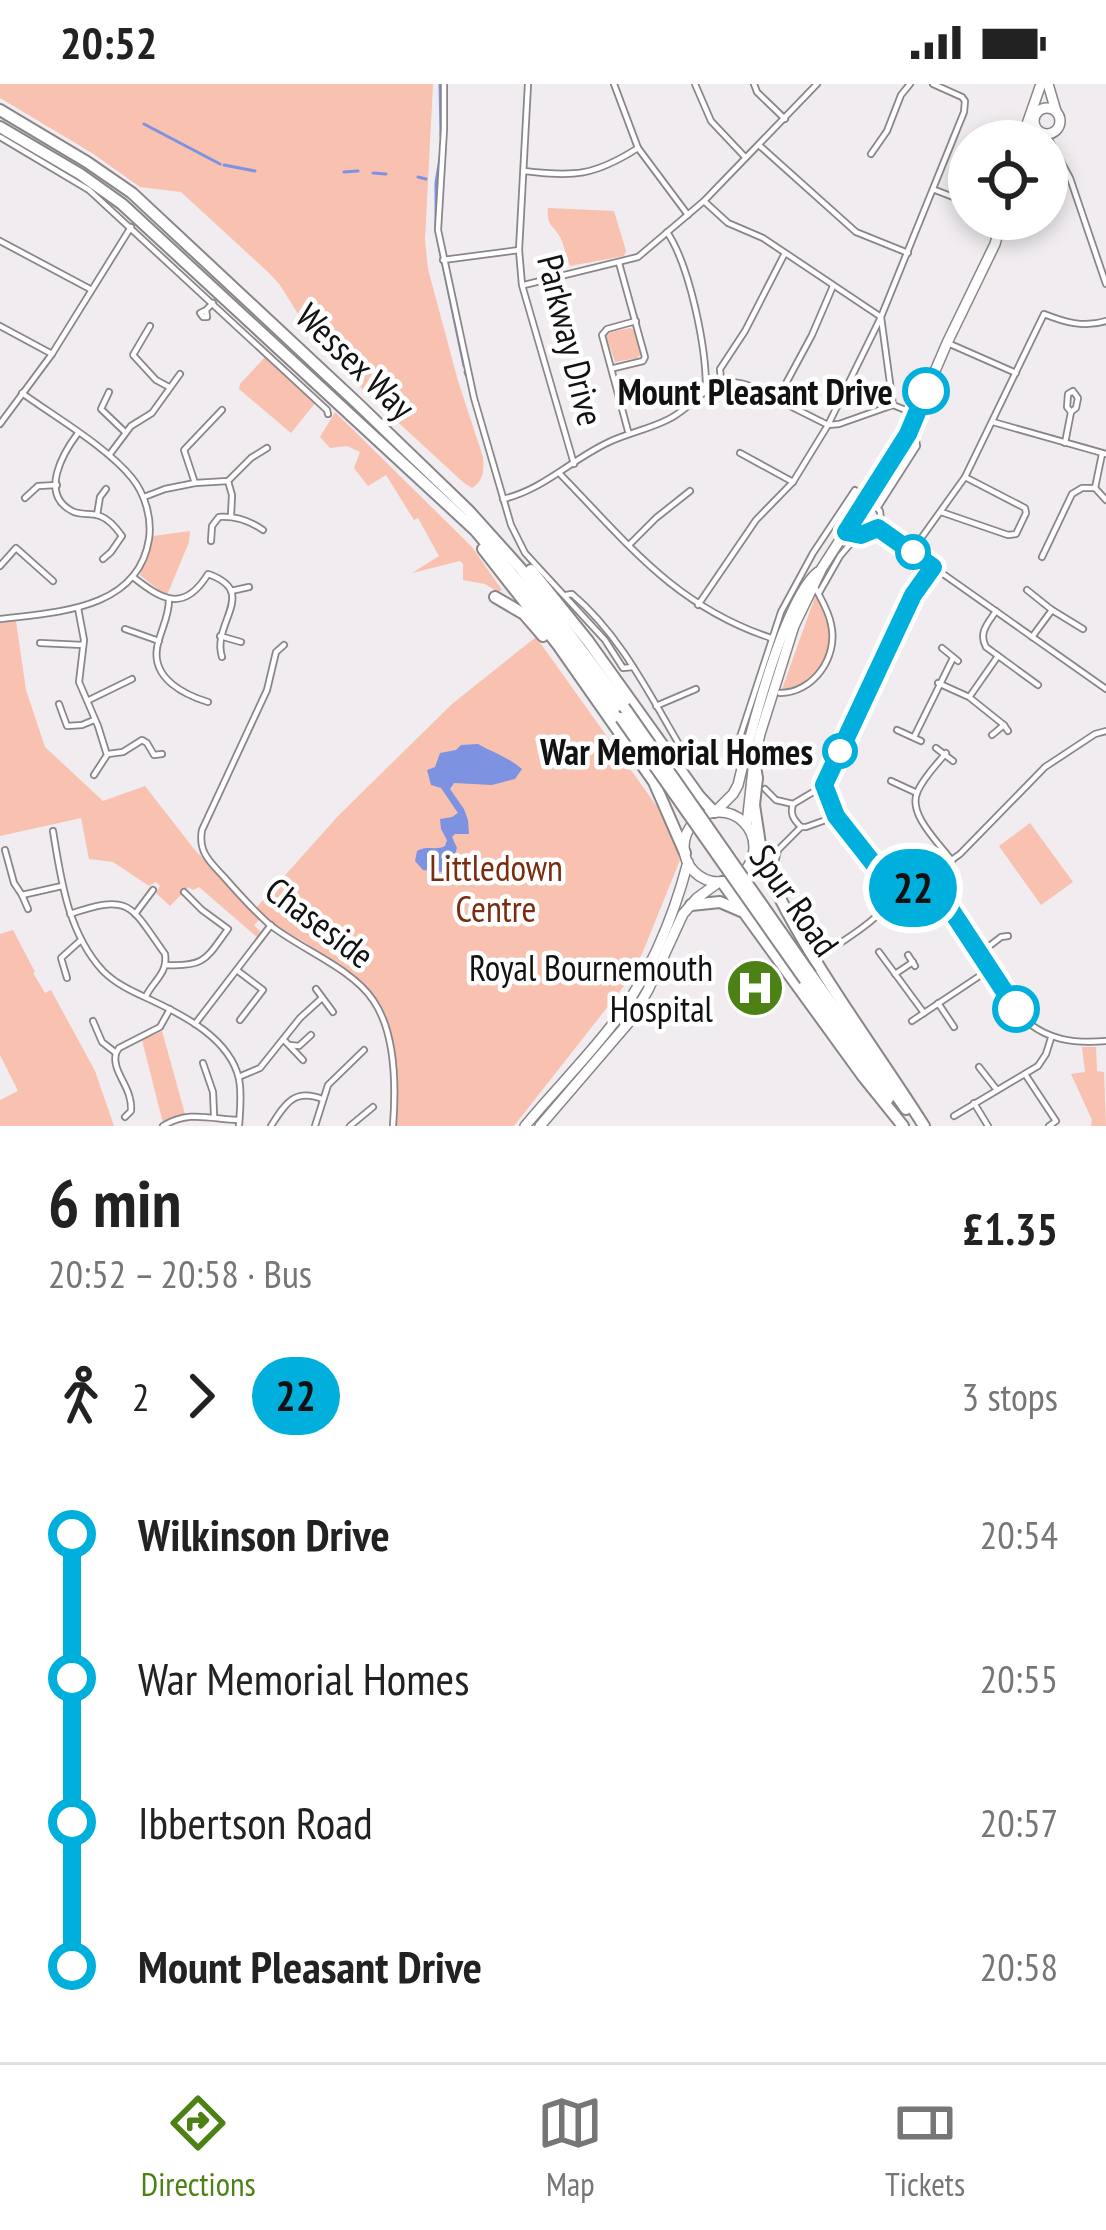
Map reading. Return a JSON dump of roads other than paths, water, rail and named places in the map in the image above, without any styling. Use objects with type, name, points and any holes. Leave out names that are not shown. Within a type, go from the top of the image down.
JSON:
[{"type":"highway","name":"Wessex Way","points":[[0,110],[132,193],[442,485],[529,579],[620,716]]},
{"type":"highway","name":"Wessex Way","points":[[0,127],[122,204],[475,530],[561,632],[620,716]]},
{"type":"highway","points":[[442,485],[485,522],[550,591],[714,812]]},
{"type":"highway","points":[[495,597],[524,614],[620,716],[686,857]]},
{"type":"highway","points":[[620,686],[628,667]]},
{"type":"highway","name":"Spur Road","points":[[620,716],[921,1126]]},
{"type":"highway","points":[[754,760],[755,827],[766,872]]},
{"type":"highway","points":[[754,844],[802,940],[921,1126]]},
{"type":"highway","points":[[720,882],[862,1076],[905,1126]]},
{"type":"highway","points":[[691,905],[725,903],[753,922]]},
{"type":"highway","name":"Spur Road","points":[[808,978],[905,1126]]},
{"type":"main road","points":[[1045,84],[1060,120]]},
{"type":"main road","points":[[1030,120],[1045,84]]},
{"type":"main road","points":[[1035,113],[1046,108],[1056,112]]},
{"type":"main road","points":[[1035,113],[1035,120]]},
{"type":"main road","points":[[525,1126],[605,1034],[632,995],[679,896],[688,831],[694,822],[714,812],[738,785],[744,742],[788,610],[808,579],[873,503],[997,240]]},
{"type":"main road","points":[[767,672],[775,672],[822,568]]},
{"type":"main road","points":[[540,1126],[630,1021],[683,914],[720,882],[746,870],[754,853],[747,824],[754,760],[794,626]]},
{"type":"main road","points":[[714,812],[736,815],[747,824]]},
{"type":"main road","points":[[686,857],[700,877],[720,882]]},
{"type":"street","points":[[444,84],[438,204],[443,260],[474,398],[511,525],[525,553],[628,667],[686,756]]},
{"type":"street","name":"Parkway Drive","points":[[529,84],[519,250],[522,285],[574,464]]},
{"type":"street","points":[[614,84],[638,148],[688,214]]},
{"type":"street","points":[[695,84],[711,122],[747,159]]},
{"type":"street","points":[[754,84],[785,119]]},
{"type":"street","points":[[522,285],[638,256],[704,201],[817,84]]},
{"type":"street","points":[[871,154],[910,84]]},
{"type":"street","points":[[698,604],[746,533],[793,482],[881,317],[966,106],[960,95],[933,84]]},
{"type":"street","points":[[0,137],[89,190],[328,414]]},
{"type":"street","points":[[760,146],[856,232],[908,253]]},
{"type":"street","points":[[522,171],[564,176],[587,173],[638,148]]},
{"type":"street","points":[[1068,174],[1106,284]]},
{"type":"street","points":[[935,190],[948,195]]},
{"type":"street","points":[[704,201],[728,223],[757,235],[881,317]]},
{"type":"street","points":[[0,424],[3,413],[52,354],[131,227]]},
{"type":"street","points":[[667,232],[691,297],[706,367],[706,390]]},
{"type":"street","points":[[0,241],[92,290]]},
{"type":"street","points":[[443,260],[519,250]]},
{"type":"street","points":[[721,383],[720,369],[785,253]]},
{"type":"street","points":[[611,369],[644,360],[619,263]]},
{"type":"street","points":[[777,401],[832,286]]},
{"type":"street","points":[[206,310],[213,303]]},
{"type":"street","points":[[912,551],[965,477],[1044,314],[1082,324],[1106,321]]},
{"type":"street","points":[[881,317],[893,406]]},
{"type":"street","points":[[628,434],[602,332],[636,321]]},
{"type":"street","points":[[0,326],[52,354]]},
{"type":"street","points":[[151,333],[134,357],[170,388]]},
{"type":"street","points":[[946,343],[1016,373]]},
{"type":"street","points":[[108,456],[125,432],[149,416],[180,374]]},
{"type":"street","points":[[503,499],[528,492],[604,444],[666,421],[721,383],[744,383],[828,424],[893,406],[917,415]]},
{"type":"street","points":[[109,392],[101,409],[125,432]]},
{"type":"street","points":[[0,619],[78,608],[108,598],[133,576],[146,553],[149,534],[143,498],[132,478],[22,393]]},
{"type":"street","points":[[195,483],[183,448],[222,410]]},
{"type":"street","points":[[1065,443],[1071,412]]},
{"type":"street","points":[[993,422],[1104,454],[1095,488]]},
{"type":"street","points":[[78,434],[60,459],[60,501],[78,514],[97,515],[126,537],[103,559]]},
{"type":"street","points":[[143,498],[165,489],[228,481],[267,448]]},
{"type":"street","points":[[740,453],[793,482]]},
{"type":"street","points":[[559,473],[662,579],[698,604],[771,638]]},
{"type":"street","points":[[941,512],[1016,534],[1025,508],[965,477]]},
{"type":"street","points":[[228,481],[231,516]]},
{"type":"street","points":[[31,497],[38,487],[57,485]]},
{"type":"street","points":[[1042,557],[1072,494],[1095,488],[1106,500]]},
{"type":"street","points":[[97,515],[106,489]]},
{"type":"street","points":[[767,672],[761,667],[771,638],[813,554],[855,490]]},
{"type":"street","points":[[629,545],[690,491]]},
{"type":"street","points":[[780,693],[788,694],[820,675],[833,642],[816,589],[852,533],[867,534],[878,528],[881,521],[873,503]]},
{"type":"street","points":[[211,541],[215,520],[231,516],[263,530]]},
{"type":"street","points":[[878,528],[1106,689]]},
{"type":"street","points":[[0,566],[19,545],[53,581]]},
{"type":"street","points":[[800,827],[791,812],[793,804],[824,785],[913,595],[933,567]]},
{"type":"street","points":[[133,576],[169,599],[195,592],[209,571],[223,580],[231,591],[232,610],[218,642],[222,657]]},
{"type":"street","points":[[231,591],[249,587]]},
{"type":"street","points":[[1027,590],[1083,629]]},
{"type":"street","points":[[169,599],[157,660],[180,692],[208,702]]},
{"type":"street","points":[[78,608],[83,645],[78,676],[106,754],[94,775]]},
{"type":"street","points":[[1032,637],[1052,610]]},
{"type":"street","points":[[996,611],[982,640],[1038,685]]},
{"type":"street","points":[[125,629],[159,641]]},
{"type":"street","points":[[220,636],[241,642]]},
{"type":"street","points":[[45,646],[83,645]]},
{"type":"street","name":"Chaseside","points":[[284,645],[276,652],[267,690],[200,837],[206,858],[271,926],[322,958],[373,1000],[391,1052],[393,1126]]},
{"type":"street","points":[[897,730],[917,739],[938,683],[955,659],[942,648]]},
{"type":"street","points":[[969,697],[998,656]]},
{"type":"street","points":[[87,701],[126,679]]},
{"type":"street","points":[[938,683],[969,697],[1006,728],[992,735]]},
{"type":"street","points":[[656,706],[696,689]]},
{"type":"street","points":[[195,712],[200,700]]},
{"type":"street","points":[[59,704],[58,717],[69,727],[94,720]]},
{"type":"street","points":[[927,893],[935,872],[952,861],[1045,767],[1106,731]]},
{"type":"street","points":[[106,754],[123,752],[142,736],[156,757]]},
{"type":"street","points":[[936,748],[953,761]]},
{"type":"street","points":[[946,753],[917,793],[918,814],[952,861]]},
{"type":"street","points":[[891,781],[917,793]]},
{"type":"street","points":[[824,785],[836,816],[884,877],[927,893],[951,910],[1032,1026],[1051,1038],[1074,1043],[1106,1041]]},
{"type":"street","points":[[765,789],[776,800],[793,804]]},
{"type":"street","points":[[776,859],[778,850],[800,827],[836,816]]},
{"type":"street","points":[[52,831],[70,914],[81,940],[104,971],[129,991],[195,1024],[221,1046],[239,1076],[239,1123],[187,1115],[163,1126]]},
{"type":"street","points":[[5,850],[3,862],[28,909]]},
{"type":"street","points":[[827,952],[884,911],[898,883]]},
{"type":"street","points":[[22,895],[62,886]]},
{"type":"street","points":[[135,914],[153,890]]},
{"type":"street","points":[[191,899],[201,891]]},
{"type":"street","points":[[184,892],[228,929]]},
{"type":"street","points":[[70,914],[112,902],[135,914],[164,954],[166,965],[146,997]]},
{"type":"street","points":[[166,965],[194,967],[205,960],[236,920]]},
{"type":"street","points":[[195,1024],[271,926]]},
{"type":"street","points":[[979,954],[1009,936]]},
{"type":"street","points":[[67,978],[61,958],[81,940]]},
{"type":"street","points":[[879,952],[924,1012]]},
{"type":"street","points":[[895,974],[912,961]]},
{"type":"street","points":[[64,969],[71,965]]},
{"type":"street","points":[[238,970],[263,990],[240,1020]]},
{"type":"street","points":[[912,1021],[990,970]]},
{"type":"street","points":[[316,989],[333,1012]]},
{"type":"street","points":[[239,1076],[259,1070],[322,998]]},
{"type":"street","points":[[938,1003],[954,1028]]},
{"type":"street","points":[[130,1115],[132,1101],[115,1066],[116,1053],[160,1027],[170,1009]]},
{"type":"street","points":[[100,1016],[90,1023],[116,1053]]},
{"type":"street","points":[[287,1043],[299,1046],[311,1035]]},
{"type":"street","points":[[954,1116],[1038,1066],[1051,1038]]},
{"type":"street","points":[[287,1043],[303,1060]]},
{"type":"street","points":[[315,1126],[335,1076],[364,1050]]},
{"type":"street","points":[[203,1063],[215,1106],[213,1117]]},
{"type":"street","points":[[979,1067],[997,1090]]},
{"type":"street","points":[[1025,1073],[1056,1120],[1049,1126]]},
{"type":"street","points":[[271,1126],[297,1096],[322,1099]]},
{"type":"street","points":[[974,1103],[988,1126]]},
{"type":"street","points":[[350,1126],[373,1107]]},
{"type":"water","points":[[478,744],[522,769],[515,779],[492,785],[454,783],[450,789],[468,820],[469,834],[452,837],[455,854],[477,856],[481,869],[475,875],[423,870],[415,861],[417,851],[445,846],[440,819],[458,813],[441,788],[431,785],[427,770],[435,767],[440,753]]},
{"type":"waterway","points":[[440,84],[441,136]]},
{"type":"waterway","points":[[144,124],[220,164]]},
{"type":"waterway","points":[[436,231],[440,158]]},
{"type":"waterway","points":[[224,165],[255,171]]},
{"type":"waterway","points":[[344,172],[358,171]]},
{"type":"waterway","points":[[373,173],[386,174]]},
{"type":"waterway","points":[[418,177],[426,179]]},
{"type":"waterway","points":[[438,241],[464,366]]},
{"type":"place","name":"Mount Pleasant Drive","points":[[926,391]]},
{"type":"place","name":"War Memorial Homes","points":[[840,751]]},
{"type":"place","name":"Royal Bournemouth Hospital","points":[[755,988]]},
{"type":"park label","name":"Littledown Centre","points":[[496,888]]}]
